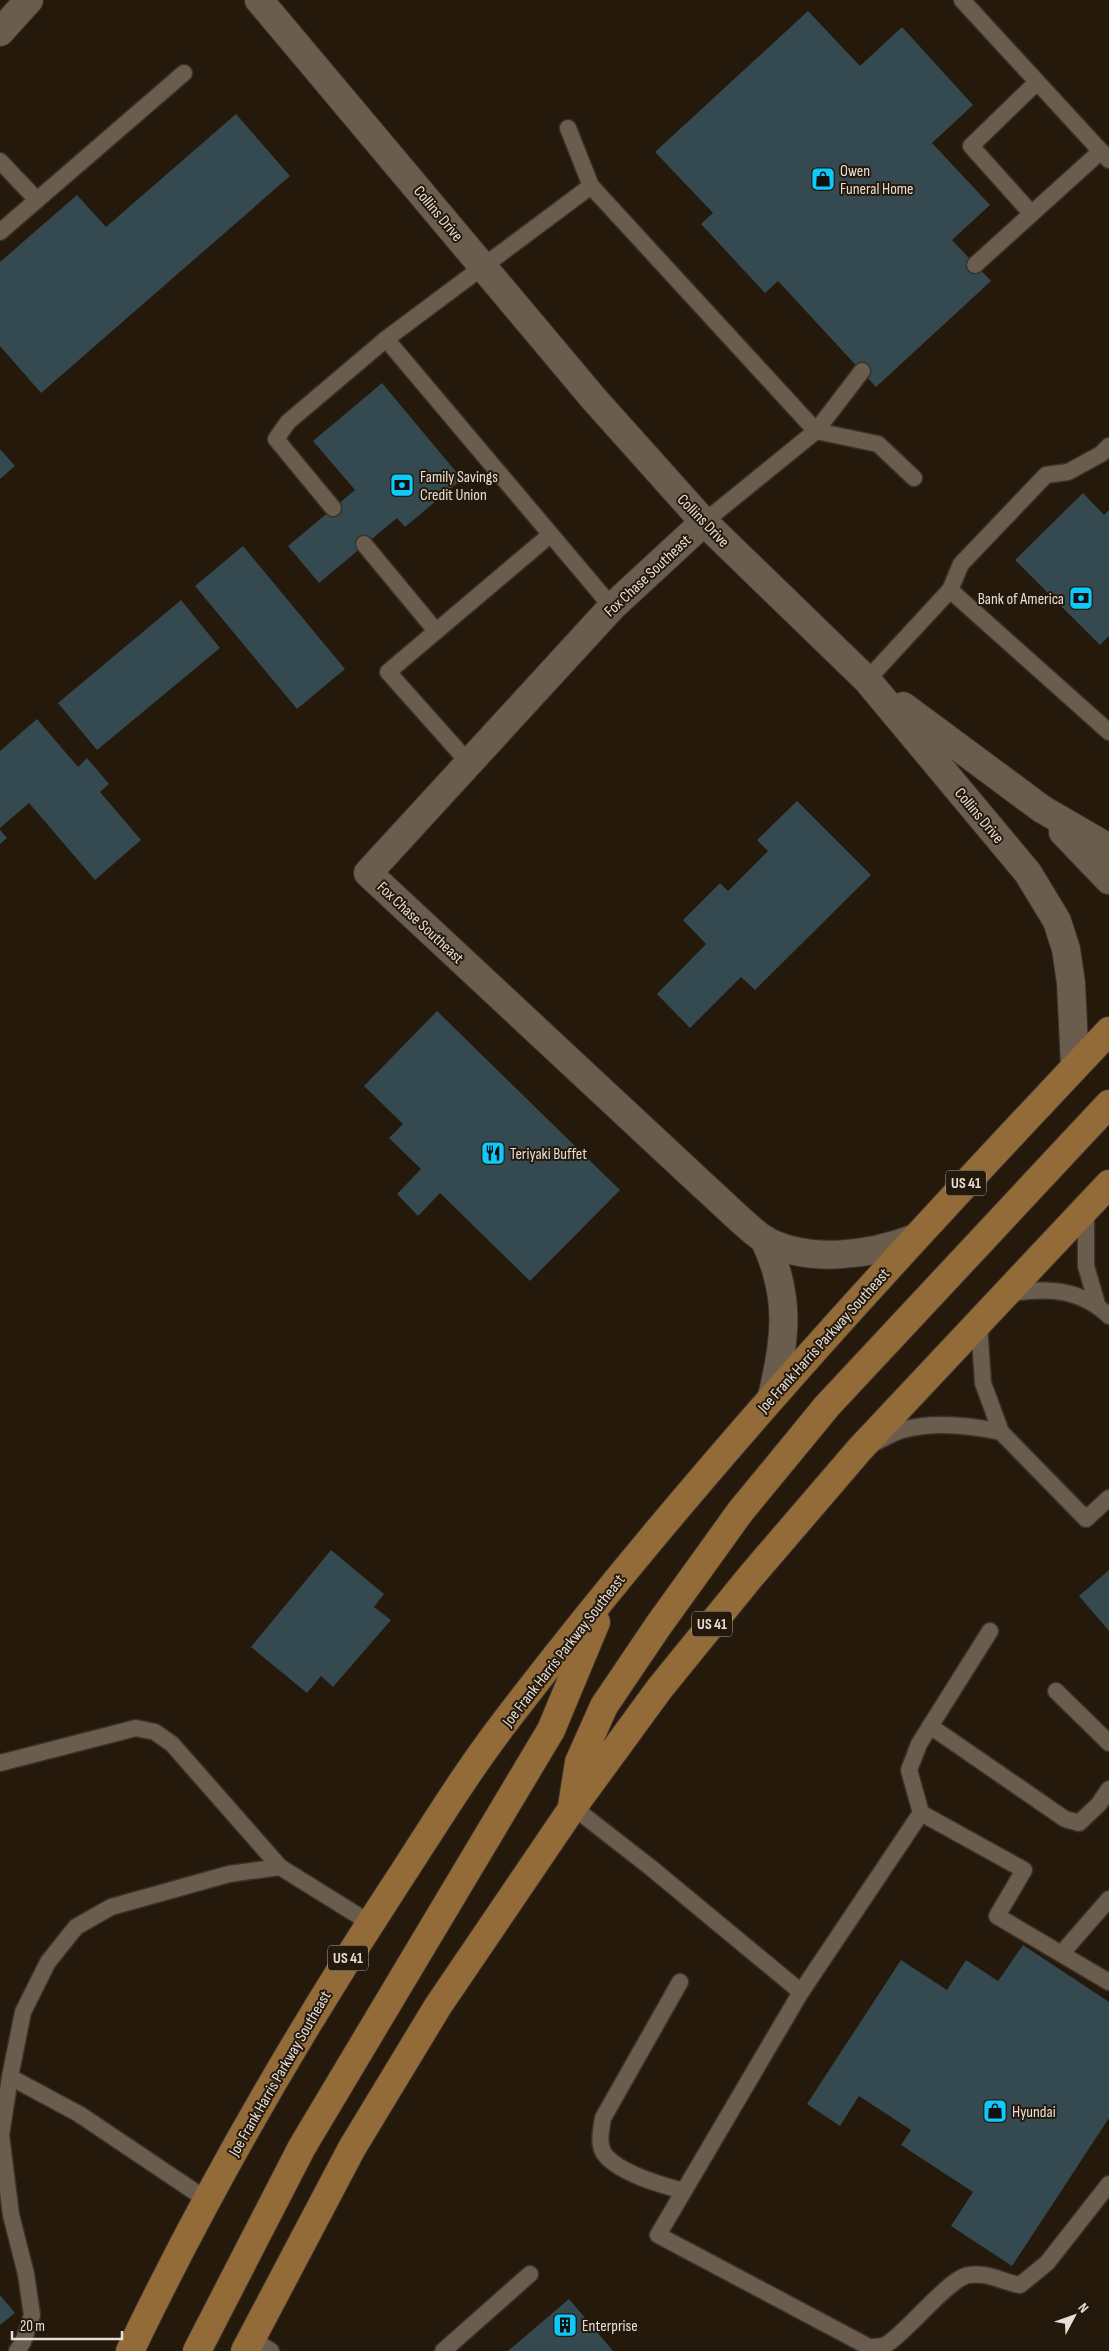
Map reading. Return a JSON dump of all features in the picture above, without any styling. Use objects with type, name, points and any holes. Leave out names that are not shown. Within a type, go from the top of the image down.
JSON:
[{"type":"main road","name":"Joe Frank Harris Parkway Southeast","points":[[130,2351],[249,2121],[370,1923],[506,1720],[608,1593],[772,1396],[915,1238],[1109,1031]]},
{"type":"main road","points":[[573,1808],[579,1762],[604,1706],[658,1626],[740,1512],[827,1406],[1109,1104]]},
{"type":"main road","name":"US 41","points":[[255,2347],[352,2148],[433,2014],[573,1808],[666,1681],[751,1576],[860,1449],[1109,1184]]},
{"type":"main road","points":[[197,2351],[302,2147],[551,1730],[608,1593]]},
{"type":"street","points":[[0,32],[29,0]]},
{"type":"street","name":"Collins Drive","points":[[258,0],[594,399],[704,522],[867,680],[1010,850],[1045,897],[1057,921],[1066,948],[1071,983],[1074,1067]]},
{"type":"street","name":"Fox Chase Southeast","points":[[704,522],[612,607],[368,873],[764,1240],[788,1249],[809,1253],[834,1254],[880,1249],[915,1238]]},
{"type":"street","points":[[867,680],[1042,809],[1109,848]]},
{"type":"street","points":[[1042,809],[1109,880]]},
{"type":"street","name":"Fox Chase Southeast","points":[[764,1240],[779,1275],[784,1318],[782,1355],[772,1396]]},
{"type":"lane","points":[[962,0],[1105,156],[1031,213],[976,265]]},
{"type":"lane","points":[[0,232],[184,73]]},
{"type":"lane","points":[[1031,213],[971,146],[1037,82]]},
{"type":"lane","points":[[568,128],[590,186],[816,431],[878,444],[914,478]]},
{"type":"lane","points":[[0,161],[37,200]]},
{"type":"lane","points":[[333,508],[276,439],[288,422],[386,339],[590,186]]},
{"type":"lane","points":[[386,339],[612,607]]},
{"type":"lane","points":[[704,522],[816,431],[862,371]]},
{"type":"lane","points":[[867,680],[950,590],[961,564],[1046,475],[1068,472],[1101,454],[1109,446]]},
{"type":"lane","points":[[469,763],[388,672],[550,535]]},
{"type":"lane","points":[[364,544],[436,631]]},
{"type":"lane","points":[[950,590],[1109,732]]},
{"type":"lane","points":[[1086,1209],[1086,1266],[1097,1304]]},
{"type":"lane","points":[[1007,1294],[1030,1290],[1053,1290],[1076,1294],[1097,1304],[1109,1316]]},
{"type":"lane","points":[[979,1324],[983,1383],[1001,1432],[1086,1519],[1109,1498]]},
{"type":"lane","points":[[860,1449],[901,1430],[935,1425],[968,1425],[1001,1432]]},
{"type":"lane","points":[[990,1631],[918,1744],[909,1770],[921,1813],[1024,1870],[997,1916],[1109,1982]]},
{"type":"lane","points":[[1056,1691],[1109,1743]]},
{"type":"lane","points":[[930,1726],[1065,1819],[1079,1823],[1099,1804],[1109,1789]]},
{"type":"lane","points":[[0,1762],[136,1728],[155,1732],[172,1744],[280,1867],[370,1923]]},
{"type":"lane","points":[[573,1808],[650,1867],[801,1992]]},
{"type":"lane","points":[[921,1813],[801,1992],[658,2235],[869,2347],[886,2346],[942,2293],[966,2275],[990,2275],[1009,2283],[1020,2285],[1047,2263],[1109,2184]]},
{"type":"lane","points":[[17,2351],[32,2315],[26,2274],[11,2215],[1,2135],[23,2012],[48,1962],[76,1927],[111,1907],[229,1874],[280,1867]]},
{"type":"lane","points":[[1062,1954],[1109,1900]]},
{"type":"lane","points":[[680,1982],[603,2118],[600,2140],[605,2156],[625,2169],[652,2183],[684,2191]]},
{"type":"lane","points":[[10,2077],[79,2114],[207,2200]]},
{"type":"lane","points":[[444,2351],[530,2274]]},
{"type":"building","name":"Owen Funeral Home","points":[[808,11],[860,66],[902,27],[973,105],[932,143],[990,205],[952,240],[991,281],[876,387],[778,281],[765,293],[701,224],[713,213],[655,152]]},
{"type":"building","points":[[236,114],[290,176],[41,393],[0,346],[0,262],[77,195],[106,227]]},
{"type":"building","name":"Family Savings Credit Union","points":[[382,383],[462,479],[405,527],[397,518],[319,583],[288,546],[355,490],[313,441]]},
{"type":"building","points":[[0,449],[15,466],[0,479]]},
{"type":"building","name":"Bank of America","points":[[1083,493],[1104,515],[1109,510],[1109,636],[1100,645],[1015,560]]},
{"type":"building","points":[[243,546],[345,669],[297,709],[195,586]]},
{"type":"building","points":[[181,600],[220,648],[97,750],[58,703]]},
{"type":"building","points":[[37,719],[78,767],[87,758],[109,784],[100,792],[141,840],[95,880],[29,803],[0,828],[0,751]]},
{"type":"building","points":[[797,801],[871,875],[755,990],[741,977],[690,1028],[657,994],[706,944],[683,920],[720,883],[728,891],[768,851],[757,840]]},
{"type":"building","points":[[0,830],[7,838],[0,844]]},
{"type":"building","name":"Teriyaki Buffet","points":[[437,1011],[620,1190],[530,1281],[440,1193],[418,1216],[397,1194],[421,1169],[389,1138],[403,1124],[364,1086]]},
{"type":"building","points":[[331,1550],[384,1594],[374,1607],[391,1620],[333,1687],[321,1676],[307,1693],[251,1647]]},
{"type":"building","points":[[1109,1570],[1109,1631],[1079,1596]]},
{"type":"building","name":"Hyundai","points":[[1023,1945],[1109,2002],[1109,2118],[1012,2266],[951,2226],[973,2192],[901,2145],[911,2130],[859,2096],[840,2126],[807,2104],[901,1960],[947,1990],[966,1960],[998,1981]]},
{"type":"building","points":[[0,2295],[15,2313],[0,2325]]},
{"type":"building","name":"Enterprise","points":[[569,2299],[613,2351],[508,2351]]},
{"type":"place","name":"Owen Funeral Home","points":[[823,179]]},
{"type":"place","name":"Family Savings Credit Union","points":[[402,485]]},
{"type":"place","name":"Bank of America","points":[[1081,598]]},
{"type":"place","name":"Teriyaki Buffet","points":[[493,1153]]},
{"type":"place","name":"Hyundai","points":[[995,2111]]},
{"type":"place","name":"Enterprise","points":[[565,2325]]}]
